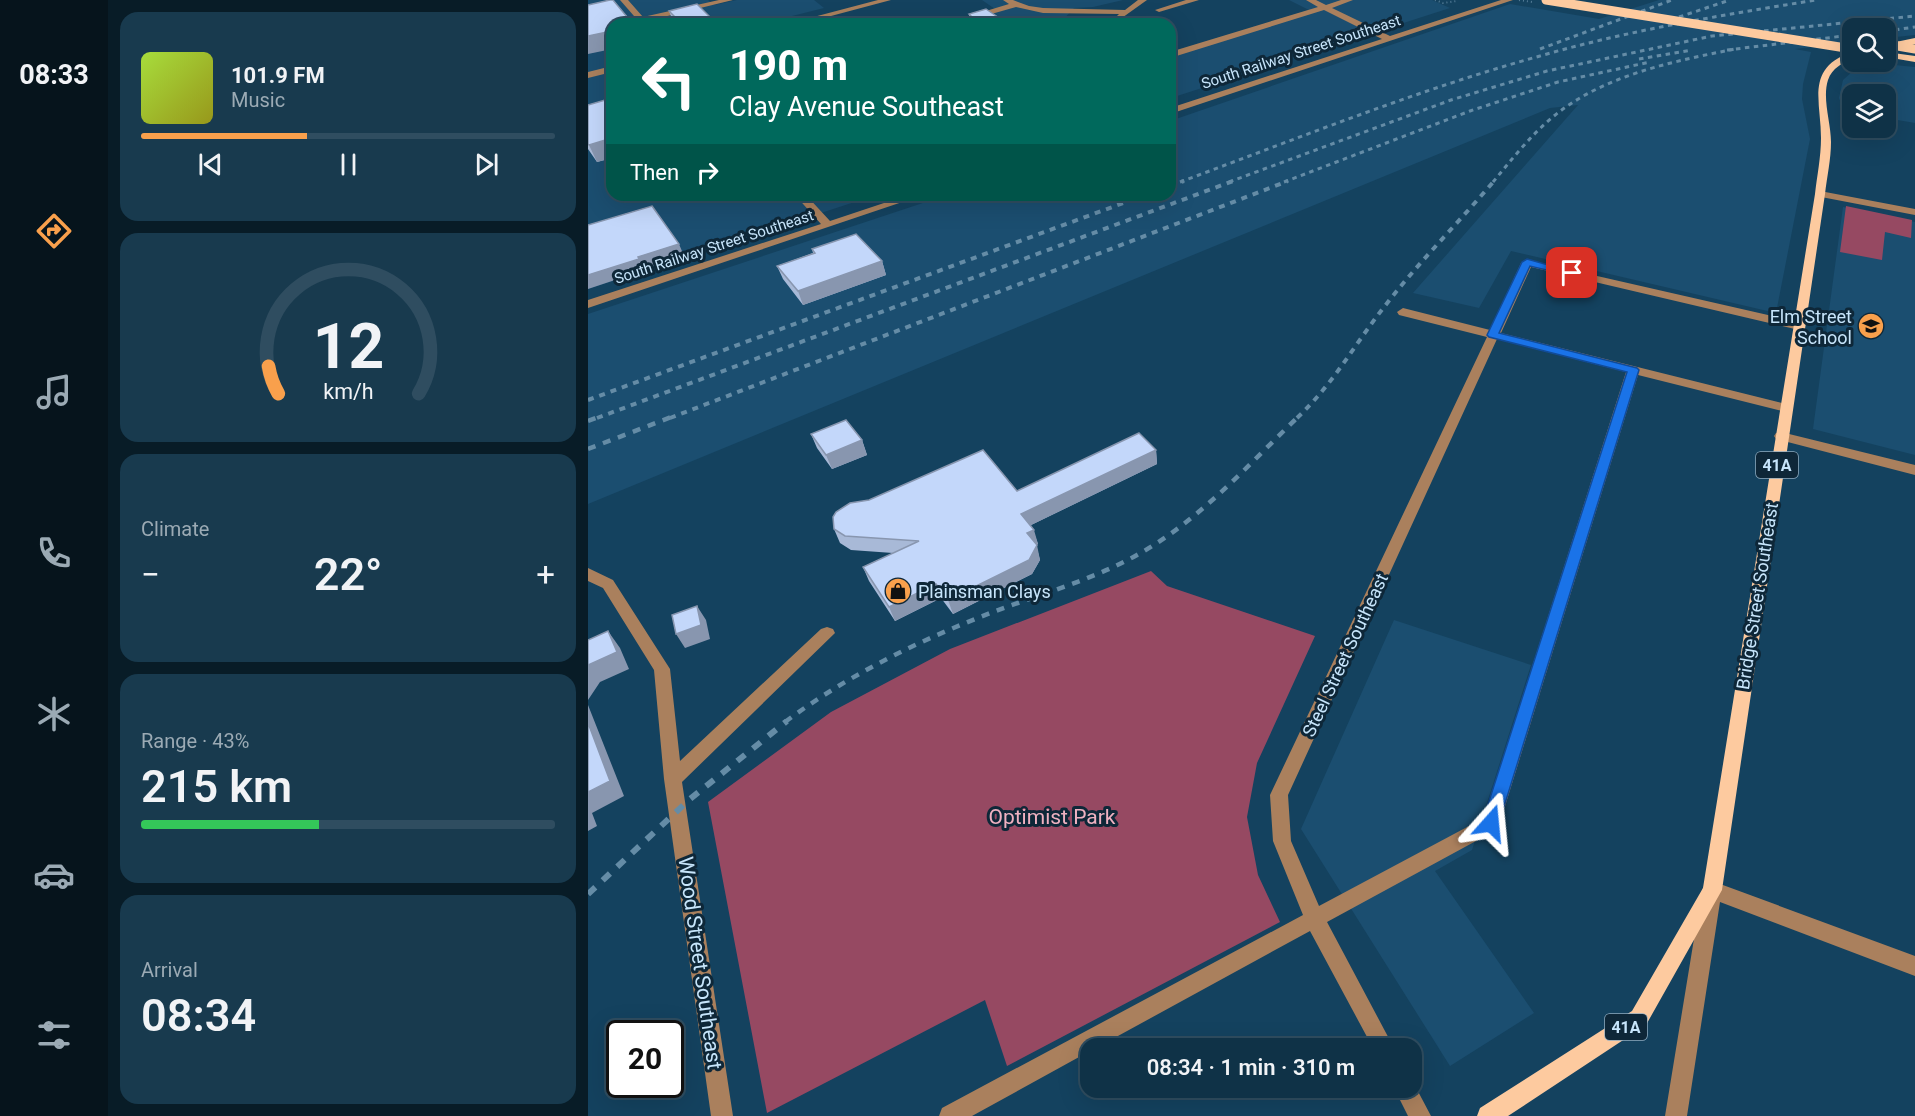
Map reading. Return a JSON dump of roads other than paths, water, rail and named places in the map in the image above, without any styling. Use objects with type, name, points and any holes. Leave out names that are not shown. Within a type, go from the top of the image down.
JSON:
[{"type":"main road","points":[[1546,0],[1842,47]]},
{"type":"main road","points":[[1607,0],[1736,20]]},
{"type":"main road","points":[[1896,43],[1915,41]]},
{"type":"main road","points":[[1896,46],[1915,49]]},
{"type":"main road","points":[[1896,56],[1915,59]]},
{"type":"main road","name":"Bridge Street Southeast","points":[[1712,890],[1820,194],[1826,141],[1820,93],[1823,81],[1832,65],[1842,60]]},
{"type":"main road","name":"41A","points":[[1488,1116],[1639,1018],[1712,890]]},
{"type":"street","points":[[624,0],[640,18]]},
{"type":"street","points":[[659,18],[729,0]]},
{"type":"street","points":[[815,18],[887,0]]},
{"type":"street","points":[[1007,0],[1016,5],[1048,12],[1060,18]]},
{"type":"street","points":[[1120,18],[1143,0]]},
{"type":"street","points":[[1159,10],[1195,0]]},
{"type":"street","points":[[1310,0],[1389,39]]},
{"type":"street","points":[[1176,53],[1348,0]]},
{"type":"street","name":"South Railway Street Southeast","points":[[1176,109],[1509,0]]},
{"type":"street","points":[[969,18],[1016,5]]},
{"type":"street","points":[[1048,12],[1065,10],[1127,12]]},
{"type":"street","points":[[1046,18],[1048,12]]},
{"type":"street","points":[[588,75],[606,70]]},
{"type":"street","points":[[1820,194],[1915,212]]},
{"type":"street","points":[[806,201],[828,225]]},
{"type":"street","name":"South Railway Street Southeast","points":[[588,304],[900,201]]},
{"type":"street","name":"Steel Street Southeast","points":[[1379,1038],[1314,918],[1282,841],[1279,795],[1527,262],[1799,326]]},
{"type":"street","points":[[1403,312],[1786,408]]},
{"type":"street","points":[[950,1116],[1491,823],[1633,370]]},
{"type":"street","points":[[1781,436],[1915,470]]},
{"type":"street","name":"Wood Street Southeast","points":[[588,574],[608,584],[662,669],[673,779],[722,1116]]},
{"type":"street","points":[[673,779],[828,633]]},
{"type":"street","points":[[1712,890],[1915,966]]},
{"type":"street","name":"Bridge Street Southeast","points":[[1676,1116],[1712,890]]},
{"type":"street","points":[[1410,1098],[1420,1116]]},
{"type":"railway","points":[[1540,49],[1672,0]]},
{"type":"railway","points":[[1679,17],[1730,0]]},
{"type":"railway","points":[[1180,182],[1403,99],[1494,69],[1642,31],[1816,0]]},
{"type":"railway","points":[[1229,182],[1451,100],[1547,71],[1712,36],[1915,16]]},
{"type":"railway","points":[[1896,30],[1915,27]]},
{"type":"railway","points":[[1735,49],[1842,36]]},
{"type":"railway","points":[[1493,182],[1541,128],[1578,99],[1643,71],[1735,49]]},
{"type":"railway","points":[[1727,50],[1735,49]]},
{"type":"railway","points":[[1639,59],[1692,50]]},
{"type":"railway","points":[[1284,182],[1470,111],[1558,82],[1650,62]]},
{"type":"railway","points":[[1176,184],[1184,181]]},
{"type":"railway","points":[[597,418],[1233,181]]},
{"type":"railway","points":[[670,418],[1288,181]]},
{"type":"railway","points":[[785,722],[834,689],[885,660],[939,634],[1120,564],[1181,526],[1242,473],[1311,404],[1401,286],[1494,181]]},
{"type":"railway","points":[[588,400],[1129,201]]},
{"type":"railway","points":[[588,421],[601,416]]},
{"type":"railway","points":[[588,449],[674,416]]},
{"type":"railway","points":[[588,894],[690,799],[787,721]]},
{"type":"place","name":"Elm Street School","points":[[1871,326]]},
{"type":"place","name":"Plainsman Clays","points":[[898,591]]},
{"type":"park label","name":"Optimist Park","points":[[1052,817]]}]
